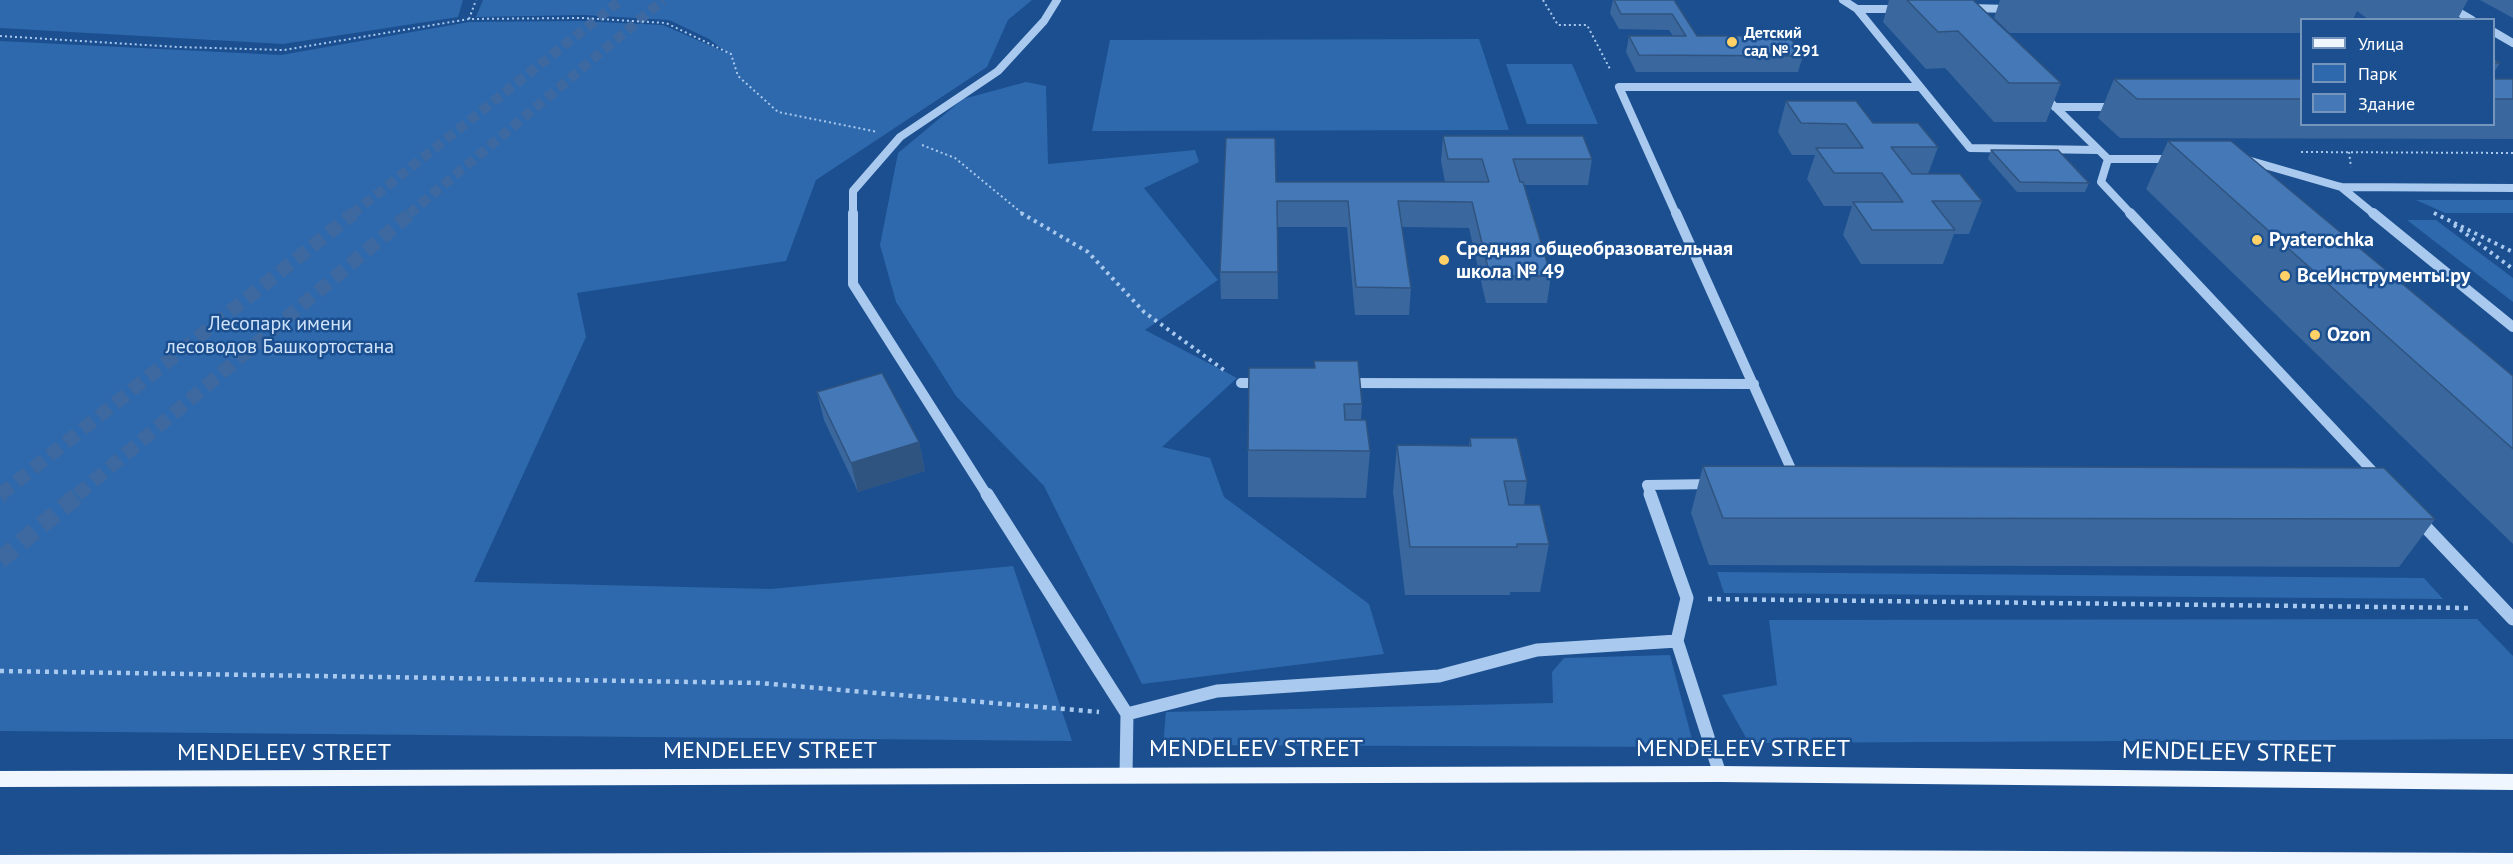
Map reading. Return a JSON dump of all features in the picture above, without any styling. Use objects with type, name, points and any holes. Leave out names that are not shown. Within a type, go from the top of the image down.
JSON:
[{"type":"main road","name":"MENDELEEV STREET","points":[[0,779],[1720,774],[2513,782]]},
{"type":"main road","points":[[0,864],[2513,862]]},
{"type":"street","points":[[1057,0],[1044,21],[998,71],[900,137],[853,191],[853,284],[1127,714],[1126,775]]},
{"type":"street","points":[[1843,0],[1857,9],[1970,148],[2098,150]]},
{"type":"street","points":[[2438,0],[2469,18]]},
{"type":"street","points":[[1955,8],[2015,9]]},
{"type":"street","points":[[1857,9],[1912,9]]},
{"type":"street","points":[[2495,33],[2513,43]]},
{"type":"street","points":[[1798,483],[1619,87],[1920,87]]},
{"type":"street","points":[[2038,90],[2108,159],[2177,159]]},
{"type":"street","points":[[2055,107],[2125,107]]},
{"type":"street","points":[[2108,159],[2101,183],[2383,482]]},
{"type":"street","points":[[2235,159],[2247,159],[2341,187],[2513,188]]},
{"type":"street","points":[[2341,187],[2513,327]]},
{"type":"street","points":[[1241,383],[1277,383]]},
{"type":"street","points":[[1337,383],[1754,384]]},
{"type":"street","points":[[1720,774],[1677,641],[1687,598],[1647,485],[1728,484]]},
{"type":"street","points":[[2413,513],[2513,619]]},
{"type":"street","points":[[1127,714],[1217,691],[1439,676],[1537,650],[1677,641]]},
{"type":"path","points":[[0,36],[178,47],[284,50],[469,19],[476,0]]},
{"type":"path","points":[[1543,0],[1558,25],[1587,25],[1619,87]]},
{"type":"path","points":[[2293,152],[2513,153]]},
{"type":"path","points":[[2349,152],[2353,174]]},
{"type":"path","points":[[2434,213],[2513,252]]},
{"type":"path","points":[[2446,219],[2513,269]]},
{"type":"path","points":[[1687,598],[2503,608]]},
{"type":"path","points":[[0,671],[759,683],[1127,714]]},
{"type":"green space","points":[[0,0],[463,0],[458,17],[283,44],[0,28]]},
{"type":"green space","name":"Лесопарк имени лесоводов Башкортостана","points":[[483,0],[1032,0],[1008,20],[987,67],[816,180],[786,261],[577,293],[586,337],[474,582],[771,589],[1013,566],[1072,741],[0,731],[0,41],[281,55],[469,22],[579,21],[663,25],[727,53],[709,39],[669,20],[583,15],[476,17]]},
{"type":"green space","points":[[1479,39],[1509,130],[1092,131],[1110,40]]},
{"type":"green space","points":[[1506,64],[1572,64],[1598,124],[1527,124]]},
{"type":"green space","points":[[1026,82],[1046,86],[1048,164],[1195,150],[1199,162],[1144,188],[1218,280],[1145,330],[1237,378],[1162,447],[1210,458],[1224,497],[1369,604],[1384,654],[1142,684],[1044,486],[956,396],[896,302],[880,245],[898,153],[963,99]]},
{"type":"green space","points":[[2416,200],[2513,200],[2513,213],[2445,213]]},
{"type":"green space","points":[[2407,220],[2436,220],[2513,278],[2513,302]]},
{"type":"green space","points":[[1717,572],[2424,578],[2443,599],[1724,593]]},
{"type":"green space","points":[[2477,619],[2513,656],[2513,739],[1749,743],[1722,695],[1777,685],[1769,620]]},
{"type":"green space","points":[[1670,655],[1694,747],[1163,745],[1166,712],[1553,703],[1552,672],[1564,658]]},
{"type":"building","points":[[1614,0],[1674,0],[1697,36],[1789,36],[1803,56],[1639,55],[1629,36],[1686,36],[1672,14],[1621,14]]},
{"type":"building","points":[[1907,0],[1973,0],[2061,83],[2009,83],[1958,31],[1938,32]]},
{"type":"building","points":[[2114,79],[2300,79],[2300,99],[2137,99]]},
{"type":"building","points":[[2495,79],[2513,79],[2513,99],[2495,99]]},
{"type":"building","points":[[1786,101],[1856,101],[1873,123],[1918,123],[1938,147],[1891,147],[1912,174],[1960,174],[1982,201],[1932,201],[1955,230],[1872,230],[1853,202],[1903,202],[1882,173],[1834,173],[1816,148],[1863,148],[1846,124],[1801,123]]},
{"type":"building","points":[[1443,136],[1583,136],[1592,159],[1513,159],[1520,182],[1523,182],[1551,276],[1490,276],[1472,202],[1398,201],[1411,288],[1356,287],[1348,201],[1277,201],[1278,272],[1220,272],[1226,138],[1275,138],[1276,182],[1489,182],[1482,159],[1448,159]]},
{"type":"building","points":[[2168,141],[2231,141],[2513,376],[2513,449]]},
{"type":"building","points":[[1991,150],[2058,150],[2089,183],[2020,182]]},
{"type":"building","points":[[1314,361],[1358,361],[1362,404],[1344,404],[1345,420],[1366,420],[1370,451],[1248,450],[1249,368],[1315,368]]},
{"type":"building","points":[[882,373],[919,442],[851,463],[817,392]]},
{"type":"building","points":[[1470,438],[1517,438],[1527,481],[1504,481],[1509,505],[1540,505],[1549,544],[1517,544],[1517,547],[1410,547],[1397,445],[1471,446]]},
{"type":"building","points":[[1703,466],[2384,468],[2435,519],[1723,518]]},
{"type":"tunnel","points":[[352,214],[621,0]]},
{"type":"tunnel","points":[[409,214],[663,0]]},
{"type":"tunnel","points":[[2,494],[0,495],[354,213]]},
{"type":"tunnel","points":[[77,495],[411,213]]},
{"type":"tunnel","points":[[0,560],[79,494]]},
{"type":"place","name":"Детский сад № 291","points":[[1732,42]]},
{"type":"place","name":"Pyaterochka","points":[[2257,240]]},
{"type":"place","name":"Средняя общеобразовательная школа № 49","points":[[1444,260]]},
{"type":"place","name":"ВсеИнструменты.ру","points":[[2285,276]]},
{"type":"place","name":"Ozon","points":[[2315,335]]}]
